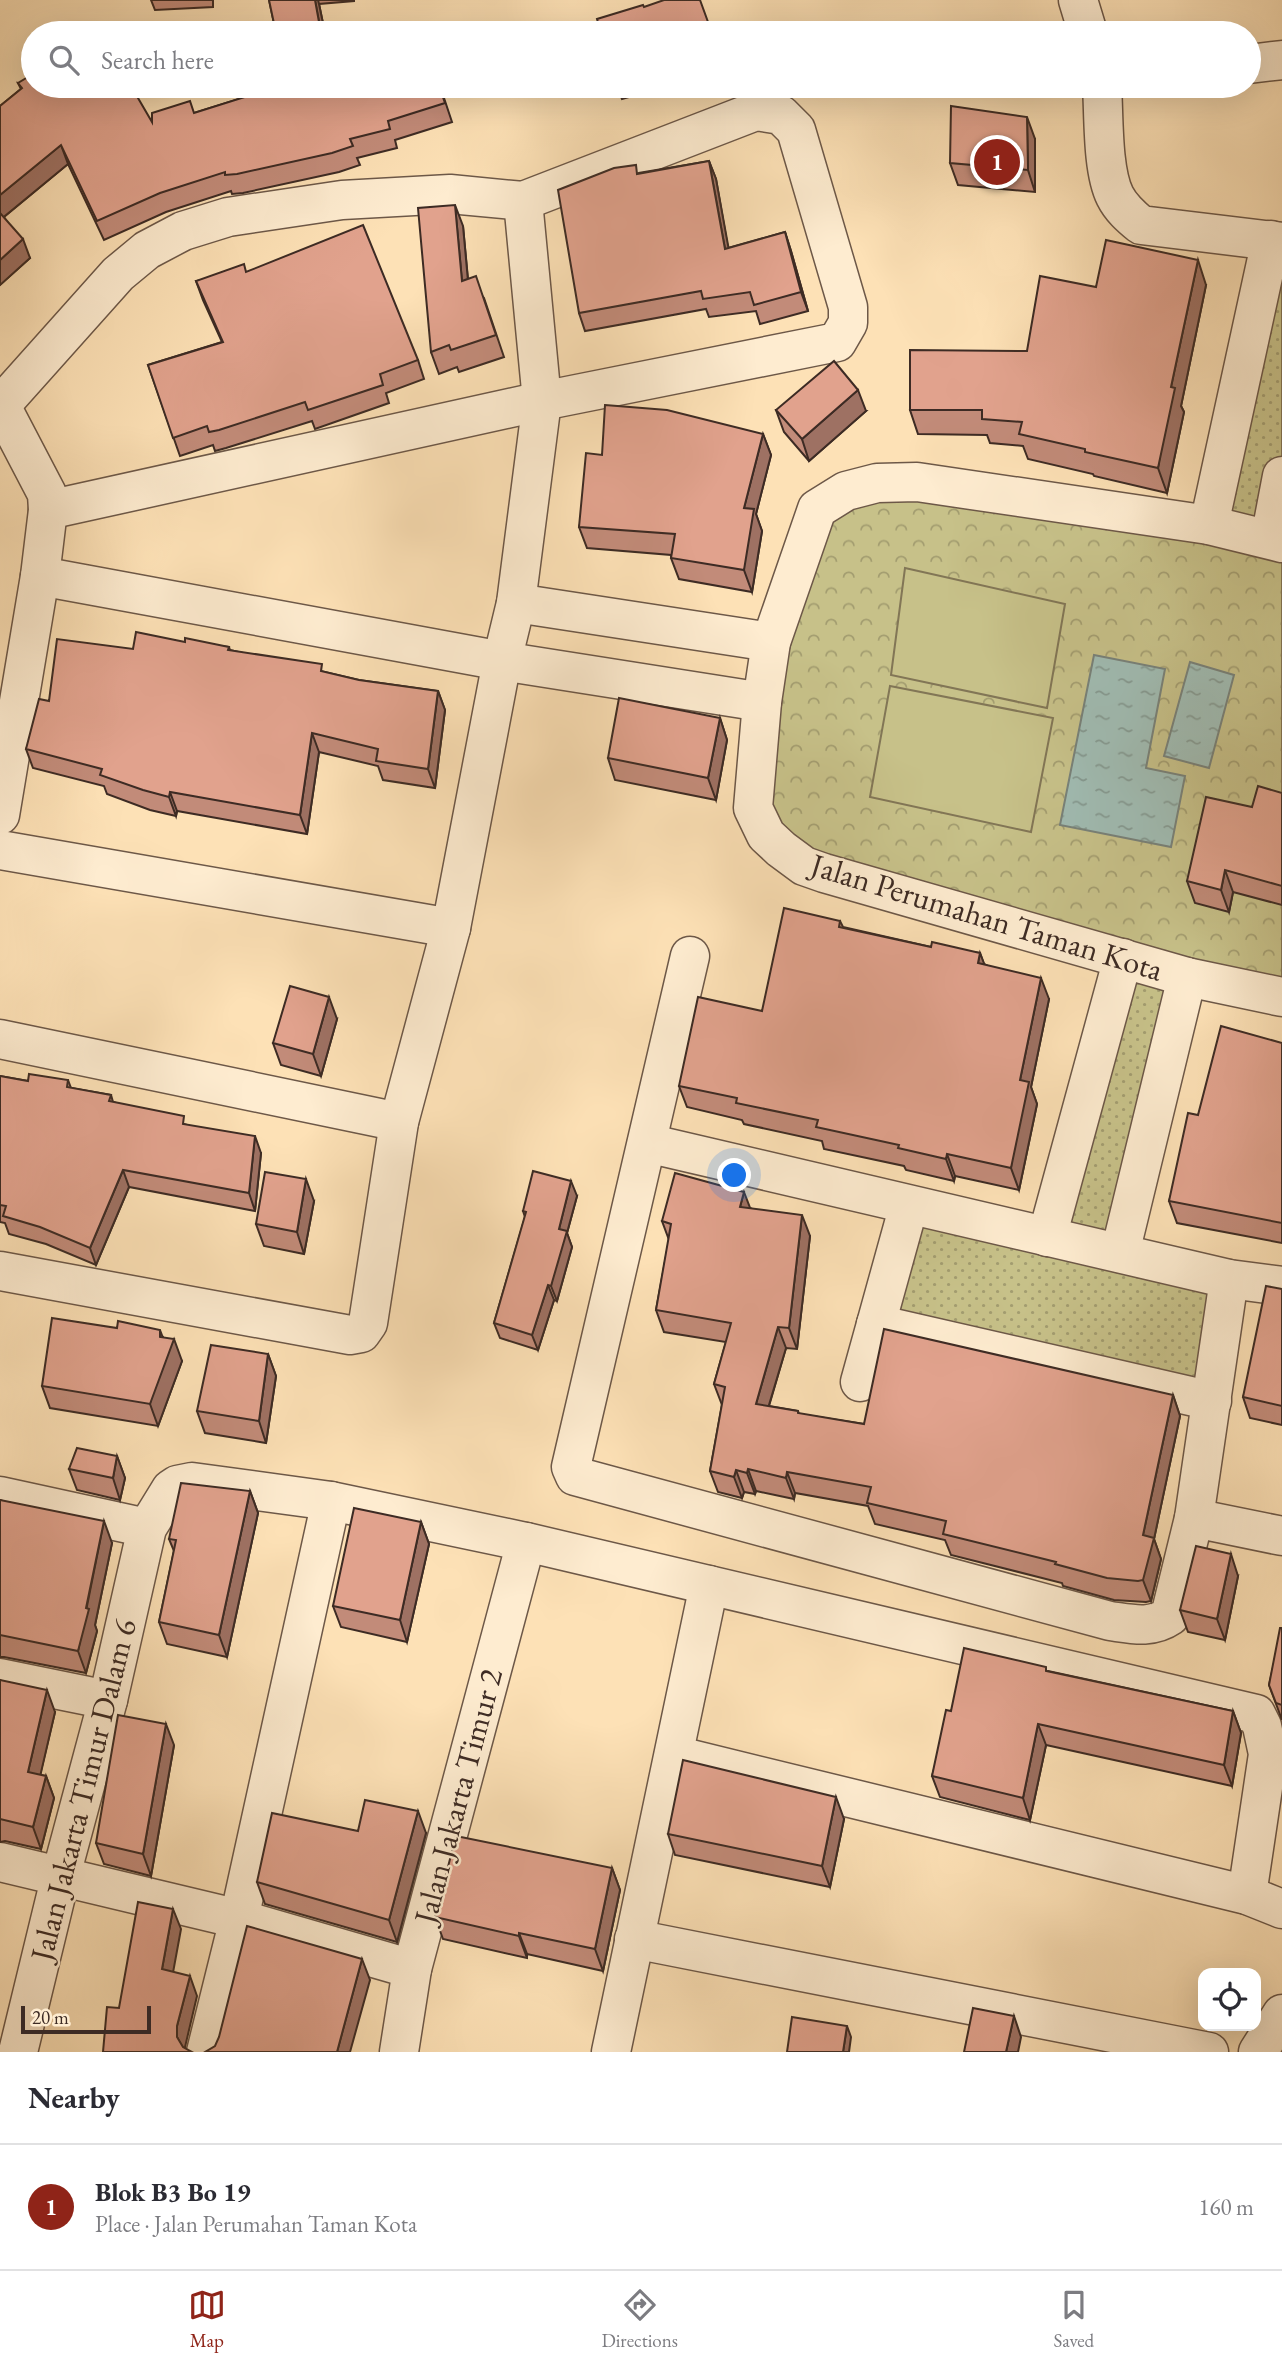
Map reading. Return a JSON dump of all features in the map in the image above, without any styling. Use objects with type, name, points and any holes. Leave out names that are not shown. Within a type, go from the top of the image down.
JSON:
[{"type":"street","points":[[1078,0],[1084,21]]},
{"type":"street","points":[[1261,63],[1282,60]]},
{"type":"street","points":[[1103,98],[1108,172],[1114,195],[1125,212],[1141,225],[1276,241],[1209,526]]},
{"type":"street","points":[[0,815],[40,576],[48,510],[47,494],[0,405],[118,274],[147,250],[183,231],[228,217],[342,200],[450,194],[523,201],[757,111],[781,115],[796,130],[848,307],[848,323],[837,342],[542,401],[48,510]]},
{"type":"street","points":[[0,1271],[355,1335],[365,1330],[399,1122],[451,928],[502,661],[516,603],[542,401],[523,201]]},
{"type":"street","name":"Jalan Perumahan Taman Kota","points":[[1282,476],[1276,541],[1209,526],[917,482],[877,483],[846,491],[817,509],[771,642],[762,702],[753,808],[766,835],[804,866],[1188,976],[1282,997]]},
{"type":"street","points":[[40,576],[502,661],[762,702]]},
{"type":"street","points":[[516,603],[771,642]]},
{"type":"street","points":[[0,850],[451,928]]},
{"type":"street","points":[[690,956],[571,1468],[575,1476],[1110,1621],[1146,1625],[1159,1623],[1170,1616],[1194,1518],[1229,1279]]},
{"type":"street","points":[[1047,1237],[1123,958]]},
{"type":"street","points":[[1120,1253],[1188,976]]},
{"type":"street","points":[[0,1039],[399,1122]]},
{"type":"street","points":[[647,1143],[1229,1279],[1282,1286]]},
{"type":"street","points":[[860,1382],[908,1205]]},
{"type":"street","points":[[876,1324],[1212,1401]]},
{"type":"street","name":"Jalan Jakarta Timur Dalam 6","points":[[18,2052],[61,1875],[108,1700],[147,1528],[166,1493],[184,1483],[331,1501],[526,1542],[1256,1714],[1262,1726],[1268,1754],[1247,1895]]},
{"type":"street","points":[[0,1496],[147,1528]]},
{"type":"street","points":[[206,2052],[239,1919],[331,1501]]},
{"type":"street","points":[[1194,1518],[1282,1536]]},
{"type":"street","name":"Jalan Jakarta Timur 2","points":[[398,2052],[412,1969],[526,1542]]},
{"type":"street","points":[[611,2052],[709,1585]]},
{"type":"street","points":[[0,1678],[108,1700]]},
{"type":"street","points":[[674,1755],[1247,1895],[1282,1909]]},
{"type":"street","points":[[0,1861],[239,1919],[412,1969]]},
{"type":"street","points":[[634,1940],[1209,2052]]},
{"type":"street","points":[[1258,2052],[1282,2014]]},
{"type":"street","points":[[0,2051],[5,2052]]},
{"type":"green space","points":[[1282,242],[1282,476],[1270,539],[1209,525]]},
{"type":"green space","points":[[846,491],[1282,543],[1282,997],[766,835],[771,642]]},
{"type":"green space","points":[[905,568],[1065,604],[1047,708],[891,675]]},
{"type":"green space","points":[[890,686],[1053,718],[1031,832],[870,797]]},
{"type":"green space","points":[[1123,958],[1187,977],[1120,1253],[1229,1279],[1212,1401],[876,1324],[909,1205],[1047,1236]]},
{"type":"water","points":[[1094,655],[1165,669],[1146,768],[1185,776],[1171,847],[1060,825]]},
{"type":"water","points":[[1190,662],[1234,675],[1209,768],[1164,756]]},
{"type":"building","points":[[269,0],[315,0],[319,21],[273,21]]},
{"type":"building","points":[[664,0],[700,0],[708,21],[597,19],[643,5],[644,7]]},
{"type":"building","points":[[21,89],[21,98],[138,98],[152,122],[152,113],[190,101],[194,113],[242,98],[443,98],[445,103],[388,121],[390,129],[350,139],[353,146],[237,174],[225,175],[225,172],[160,193],[97,221],[61,145],[0,195],[0,106]]},
{"type":"building","points":[[951,106],[1027,117],[1028,170],[950,163]]},
{"type":"building","points":[[709,161],[725,249],[785,232],[801,292],[754,305],[750,292],[703,299],[701,291],[579,313],[558,190],[614,168],[636,165],[637,174]]},
{"type":"building","points":[[455,205],[462,281],[476,276],[496,335],[451,350],[449,345],[431,352],[418,208]]},
{"type":"building","points":[[0,213],[23,239],[0,260]]},
{"type":"building","points":[[363,225],[418,360],[380,374],[383,385],[308,410],[305,402],[219,430],[209,432],[207,426],[173,438],[148,365],[223,342],[196,281],[244,264],[246,272]]},
{"type":"building","points":[[1106,240],[1198,260],[1171,387],[1175,388],[1158,468],[1019,434],[1022,422],[982,419],[982,410],[910,410],[910,350],[1027,351],[1040,276],[1096,287]]},
{"type":"building","points":[[834,361],[858,390],[802,439],[776,410]]},
{"type":"building","points":[[605,405],[667,410],[763,434],[744,508],[754,509],[744,570],[671,558],[675,534],[579,527],[586,453],[602,455]]},
{"type":"building","points":[[136,632],[185,642],[185,638],[229,647],[228,650],[322,664],[321,671],[359,680],[438,691],[428,769],[376,761],[378,749],[312,733],[300,815],[170,792],[169,797],[100,775],[102,769],[26,749],[39,699],[49,701],[57,639],[133,649]]},
{"type":"building","points":[[619,698],[720,718],[708,778],[608,758]]},
{"type":"building","points":[[1258,786],[1282,793],[1282,886],[1225,870],[1221,890],[1187,881],[1206,797],[1252,807]]},
{"type":"building","points":[[784,908],[840,921],[839,927],[931,947],[932,942],[980,953],[978,963],[1041,978],[1020,1080],[1029,1082],[1011,1168],[947,1154],[946,1159],[898,1148],[899,1145],[816,1127],[818,1120],[736,1103],[737,1098],[679,1086],[698,997],[762,1011]]},
{"type":"building","points":[[290,986],[329,997],[313,1054],[273,1043]]},
{"type":"building","points":[[1221,1026],[1282,1043],[1282,1223],[1169,1201],[1188,1113],[1198,1115]]},
{"type":"building","points":[[29,1074],[68,1080],[67,1087],[111,1095],[109,1101],[184,1116],[183,1124],[255,1136],[249,1193],[123,1170],[90,1248],[40,1227],[3,1216],[6,1206],[0,1205],[0,1076],[28,1081]]},
{"type":"building","points":[[533,1171],[571,1181],[559,1229],[567,1231],[551,1286],[548,1285],[532,1335],[494,1323],[526,1212],[523,1211]]},
{"type":"building","points":[[265,1172],[306,1179],[297,1232],[256,1224]]},
{"type":"building","points":[[675,1173],[744,1192],[740,1207],[802,1215],[789,1328],[778,1327],[756,1404],[864,1424],[884,1329],[1173,1395],[1143,1535],[1154,1538],[1143,1580],[1107,1578],[1055,1564],[1056,1562],[943,1534],[946,1521],[867,1503],[871,1487],[787,1472],[786,1478],[748,1469],[747,1473],[736,1470],[734,1477],[710,1471],[725,1387],[714,1384],[731,1323],[656,1310],[671,1224],[662,1221]]},
{"type":"building","points":[[1266,1286],[1282,1289],[1282,1406],[1243,1397]]},
{"type":"building","points":[[52,1318],[117,1328],[118,1321],[160,1330],[160,1337],[174,1339],[150,1404],[42,1386]]},
{"type":"building","points":[[211,1345],[268,1354],[259,1421],[197,1411]]},
{"type":"building","points":[[77,1448],[117,1456],[113,1478],[69,1469]]},
{"type":"building","points":[[181,1483],[250,1491],[219,1635],[159,1622],[176,1540],[169,1539]]},
{"type":"building","points":[[0,1500],[104,1521],[86,1608],[89,1609],[78,1651],[0,1635]]},
{"type":"building","points":[[354,1508],[421,1522],[400,1620],[333,1606]]},
{"type":"building","points":[[1196,1546],[1231,1554],[1217,1619],[1180,1610]]},
{"type":"building","points":[[1280,1628],[1282,1705],[1276,1703],[1269,1685]]},
{"type":"building","points":[[964,1648],[1046,1667],[1046,1671],[1233,1711],[1224,1765],[1038,1724],[1023,1798],[932,1776],[946,1710],[951,1711]]},
{"type":"building","points":[[0,1680],[47,1690],[28,1772],[46,1776],[33,1827],[0,1819]]},
{"type":"building","points":[[118,1715],[166,1724],[143,1854],[96,1843]]},
{"type":"building","points":[[683,1760],[836,1797],[822,1866],[668,1834]]},
{"type":"building","points":[[365,1800],[418,1811],[389,1920],[257,1882],[272,1813],[358,1831]]},
{"type":"building","points":[[456,1836],[612,1868],[595,1949],[519,1933],[519,1936],[435,1917]]},
{"type":"building","points":[[138,1902],[173,1909],[162,1969],[190,1976],[177,2026],[177,2037],[183,2047],[192,2052],[103,2052],[107,2007],[119,2008]]},
{"type":"building","points":[[247,1926],[362,1959],[337,2052],[205,2052],[215,2046],[219,2037]]},
{"type":"building","points":[[973,2008],[1014,2016],[1006,2052],[964,2052]]},
{"type":"building","points":[[792,2017],[847,2026],[843,2052],[787,2052]]},
{"type":"place","name":"Blok B3 Bo 19","points":[[997,162]]}]
